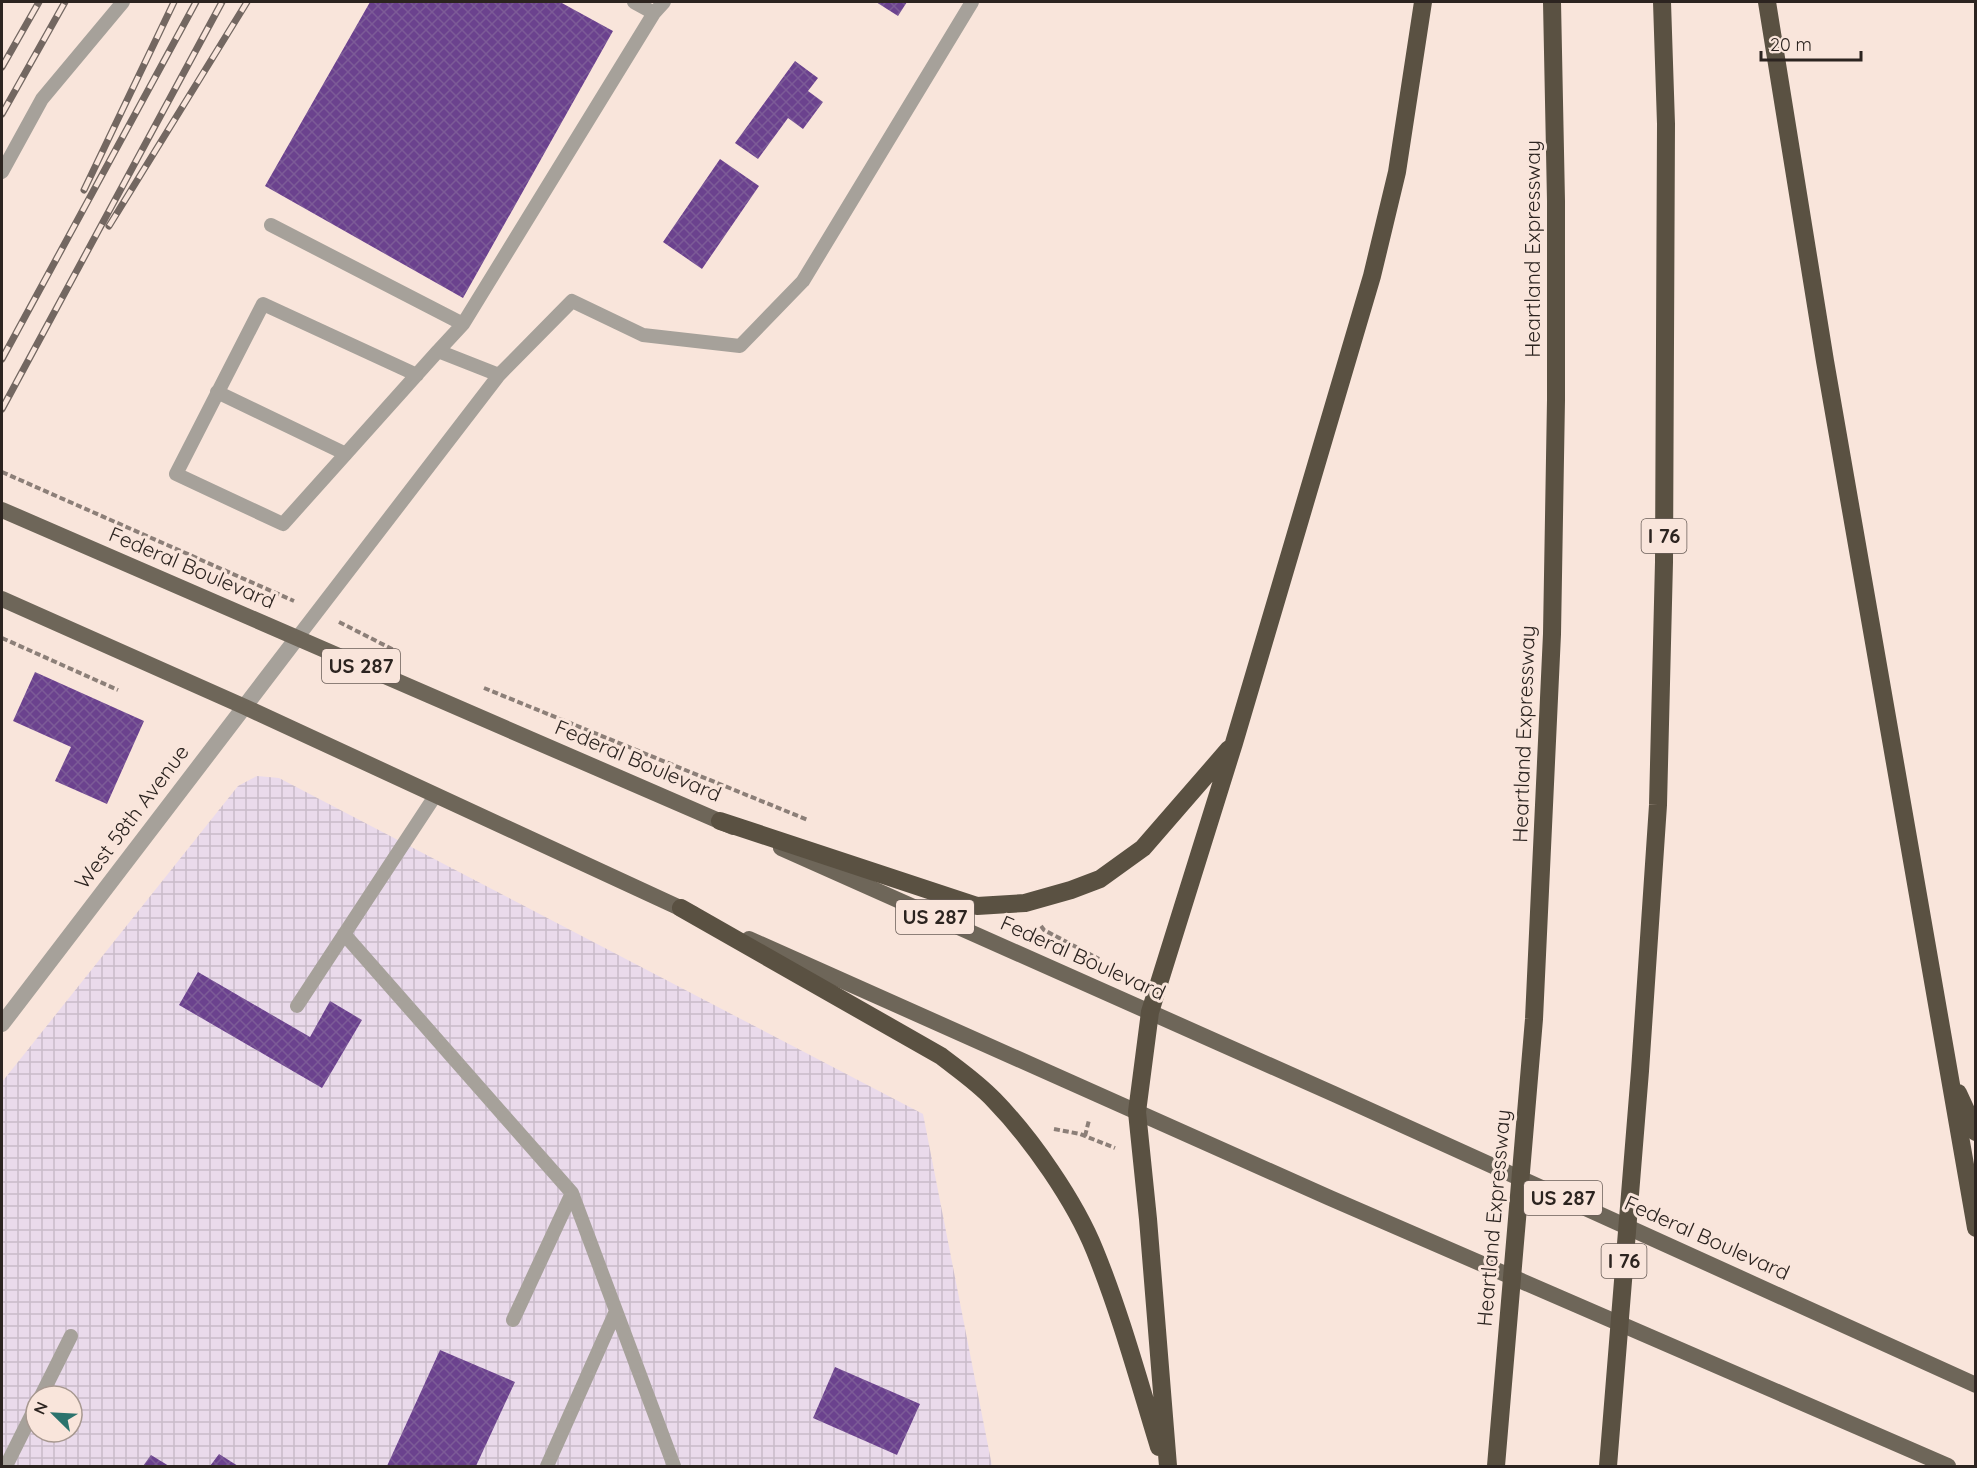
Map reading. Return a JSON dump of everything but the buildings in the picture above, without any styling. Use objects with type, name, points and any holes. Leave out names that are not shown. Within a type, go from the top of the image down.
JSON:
[{"type":"highway","points":[[1166,1467],[1137,1112],[1150,1012],[1234,743],[1372,276],[1397,172],[1423,2]]},
{"type":"highway","name":"Heartland Expressway","points":[[1496,1467],[1534,1019],[1552,634],[1556,400],[1556,201],[1552,2]]},
{"type":"highway","name":"I 76","points":[[1608,1459],[1640,1071],[1658,805],[1664,562],[1666,124],[1662,2]]},
{"type":"highway","points":[[1767,2],[1825,361],[1976,1228]]},
{"type":"highway","points":[[720,821],[977,906],[1012,905],[1071,890],[1100,879],[1143,848],[1234,743]]},
{"type":"highway","points":[[681,908],[941,1056],[972,1079],[994,1100],[1039,1153],[1095,1250],[1116,1306],[1166,1467]]},
{"type":"highway","points":[[1946,1064],[1976,1132]]},
{"type":"main road","name":"Federal Boulevard","points":[[2,510],[720,821],[1334,1094],[1976,1385]]},
{"type":"main road","points":[[2,598],[681,908],[1137,1112],[1948,1467]]},
{"type":"street","name":"West 58th Avenue","points":[[2,1024],[297,638]]},
{"type":"lane","points":[[2,172],[42,99],[123,2]]},
{"type":"lane","points":[[634,2],[654,13]]},
{"type":"lane","points":[[417,375],[263,304],[176,474],[284,524],[463,324],[654,13],[664,2]]},
{"type":"lane","points":[[297,638],[499,375],[572,301],[643,335],[740,345],[803,281],[972,2]]},
{"type":"lane","points":[[270,225],[463,324]]},
{"type":"lane","points":[[438,351],[499,375]]},
{"type":"lane","points":[[218,392],[346,454]]},
{"type":"lane","points":[[297,1006],[435,796]]},
{"type":"lane","points":[[344,934],[572,1193],[674,1467]]},
{"type":"lane","points":[[513,1320],[572,1193]]},
{"type":"lane","points":[[547,1467],[616,1311]]},
{"type":"lane","points":[[47,1384],[71,1336]]},
{"type":"lane","points":[[6,1467],[24,1430]]},
{"type":"path","points":[[2,472],[318,612],[400,652]]},
{"type":"path","points":[[2,638],[118,690]]},
{"type":"path","points":[[475,685],[814,822]]},
{"type":"path","points":[[1040,924],[1044,930],[1108,963]]},
{"type":"path","points":[[1085,1136],[1089,1120]]},
{"type":"path","points":[[1050,1128],[1085,1136],[1118,1149]]},
{"type":"shaded area","points":[[257,776],[279,778],[923,1114],[992,1466],[2,1466],[2,1082],[238,786]]},
{"type":"railway","points":[[2,67],[39,2]]},
{"type":"railway","points":[[2,114],[65,2]]},
{"type":"railway","points":[[84,190],[174,2]]},
{"type":"railway","points":[[2,359],[196,2]]},
{"type":"railway","points":[[2,409],[222,2]]},
{"type":"railway","points":[[109,226],[247,2]]}]
